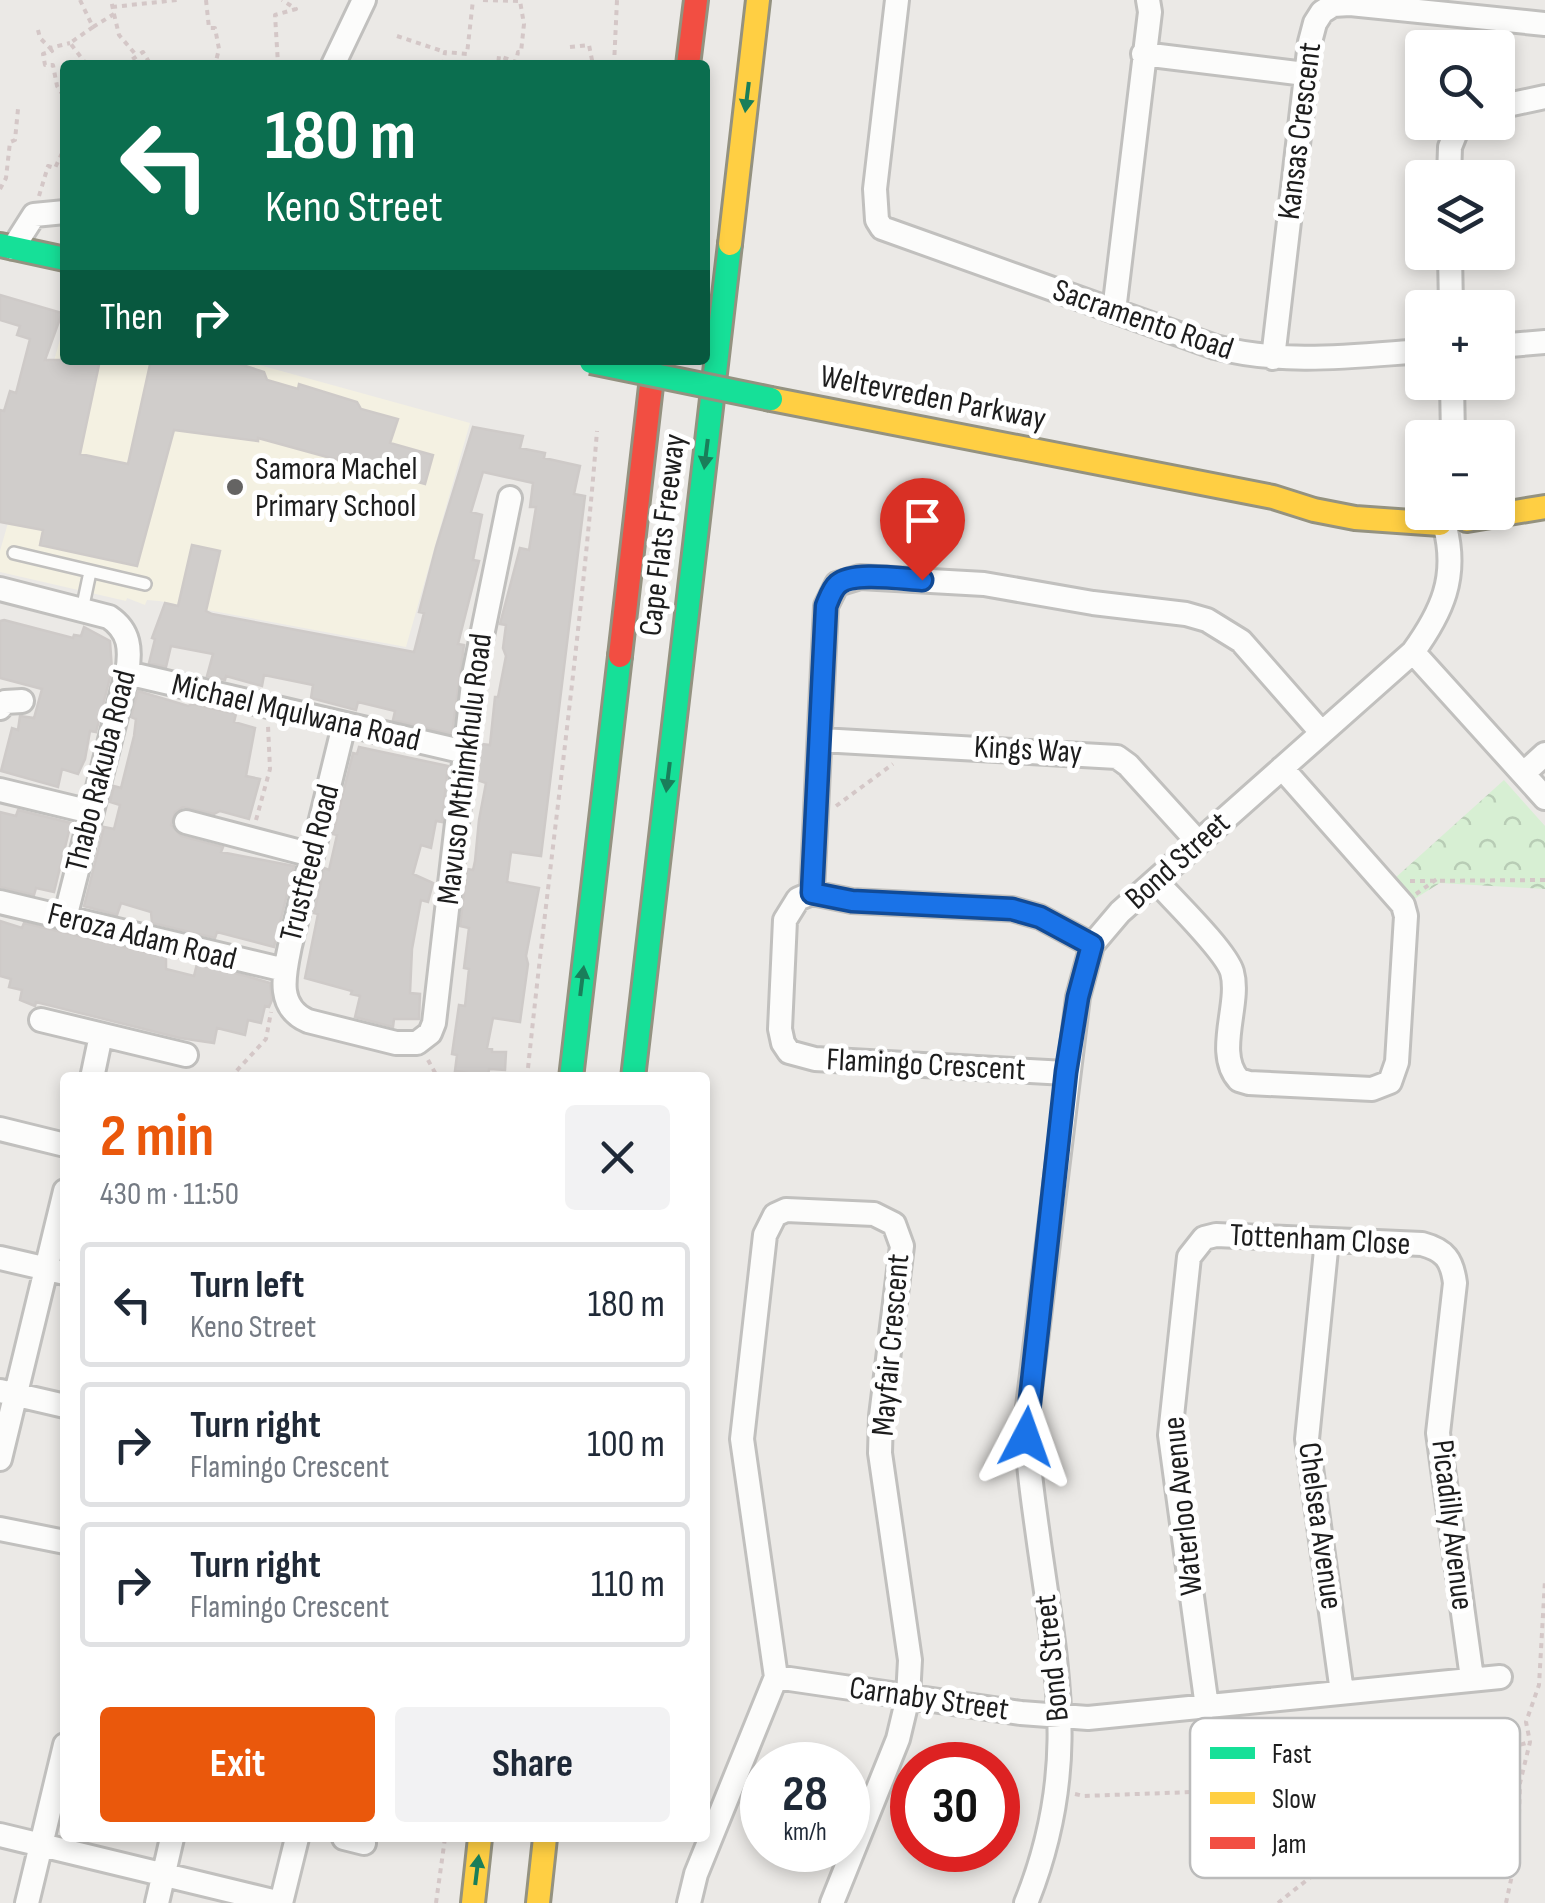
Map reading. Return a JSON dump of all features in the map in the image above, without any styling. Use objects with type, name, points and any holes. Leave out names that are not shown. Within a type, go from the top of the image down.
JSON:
[{"type":"main road","points":[[689,60],[696,0]]},
{"type":"main road","name":"Cape Flats Freeway","points":[[634,1072],[758,0]]},
{"type":"main road","points":[[7,246],[60,258]]},
{"type":"main road","name":"Weltevreden Parkway","points":[[606,365],[1273,498],[1405,504]]},
{"type":"main road","name":"Cape Flats Freeway","points":[[572,1072],[653,365]]},
{"type":"main road","points":[[1515,497],[1545,491]]},
{"type":"main road","name":"Weltevreden Parkway","points":[[1273,498],[1352,519],[1405,522]]},
{"type":"main road","name":"Weltevreden Parkway","points":[[1515,512],[1545,507]]},
{"type":"main road","points":[[473,1903],[480,1842]]},
{"type":"main road","points":[[538,1903],[545,1842]]},
{"type":"street","points":[[335,60],[364,0]]},
{"type":"street","name":"Sacramento Road","points":[[896,0],[875,190],[877,220],[890,232],[1215,346],[1273,358],[1405,353]]},
{"type":"street","points":[[1114,311],[1150,12],[1148,0]]},
{"type":"street","name":"Kansas Crescent","points":[[1273,358],[1305,74],[1314,24],[1322,12],[1333,5],[1350,4],[1545,24]]},
{"type":"street","points":[[1144,54],[1305,74]]},
{"type":"street","points":[[1515,104],[1545,98]]},
{"type":"street","points":[[7,246],[34,215],[60,212]]},
{"type":"street","points":[[1515,345],[1545,342]]},
{"type":"street","name":"Mavuso Mthimkhulu Road","points":[[279,1005],[308,1021],[396,1043],[425,1040],[434,1023],[479,643],[510,498]]},
{"type":"street","name":"Bond Street","points":[[1026,1903],[1050,1830],[1058,1789],[1061,1717],[1026,1437],[1066,1072],[1078,997],[1092,945],[1120,912],[1413,652],[1442,607],[1451,530]]},
{"type":"street","points":[[1092,945],[1040,917],[1012,909],[852,901],[812,893],[826,606],[837,584],[860,577],[984,584],[1207,620],[1241,641],[1321,732]]},
{"type":"street","points":[[0,589],[82,610]]},
{"type":"street","name":"Thabo Rakuba Road","points":[[65,918],[127,673],[129,645],[120,625],[109,617],[82,610]]},
{"type":"street","points":[[1413,652],[1545,798]]},
{"type":"street","name":"Michael Mqulwana Road","points":[[127,673],[464,752]]},
{"type":"street","name":"Trustfeed Road","points":[[279,1005],[284,970],[344,725]]},
{"type":"street","name":"Kings Way","points":[[820,740],[1117,757],[1198,842]]},
{"type":"street","points":[[1524,773],[1545,754]]},
{"type":"street","points":[[1156,881],[1229,964],[1234,984],[1229,1062],[1239,1080],[1372,1089],[1390,1082],[1397,1062],[1406,916],[1403,905],[1282,768]]},
{"type":"street","points":[[0,790],[91,812]]},
{"type":"street","points":[[186,822],[312,856]]},
{"type":"street","name":"Flamingo Crescent","points":[[812,893],[798,899],[785,920],[780,1029],[790,1052],[815,1059],[1066,1072]]},
{"type":"street","name":"Feroza Adam Road","points":[[0,902],[284,970]]},
{"type":"street","points":[[41,1020],[186,1055]]},
{"type":"street","points":[[93,1072],[101,1035]]},
{"type":"street","points":[[0,1129],[60,1144]]},
{"type":"street","name":"Mayfair Crescent","points":[[776,1677],[742,1439],[765,1236],[776,1216],[786,1210],[874,1214],[894,1224],[902,1246],[880,1453],[910,1660],[908,1697]]},
{"type":"street","points":[[0,1459],[8,1393],[56,1271],[60,1235]]},
{"type":"street","name":"Tottenham Close","points":[[1195,1246],[1216,1235],[1422,1244],[1446,1255]]},
{"type":"street","name":"Chelsea Avenue","points":[[1327,1240],[1307,1439],[1342,1692]]},
{"type":"street","name":"Waterloo Avenue","points":[[1195,1246],[1186,1273],[1170,1435],[1207,1708]]},
{"type":"street","name":"Picadilly Avenue","points":[[1446,1255],[1455,1283],[1438,1433],[1472,1678]]},
{"type":"street","points":[[0,1258],[56,1271]]},
{"type":"street","points":[[8,1393],[60,1405]]},
{"type":"street","points":[[0,1529],[60,1541]]},
{"type":"street","points":[[710,1840],[776,1677]]},
{"type":"street","name":"Carnaby Street","points":[[776,1677],[1061,1717],[1124,1717],[1500,1677]]},
{"type":"street","points":[[832,1903],[898,1739],[908,1697]]},
{"type":"street","points":[[28,1903],[60,1766]]},
{"type":"street","points":[[0,1835],[281,1903],[296,1842]]},
{"type":"street","points":[[156,1903],[171,1842]]},
{"type":"street","points":[[689,1903],[709,1842]]},
{"type":"lane","points":[[14,553],[145,584]]},
{"type":"lane","points":[[82,610],[90,572]]},
{"type":"path","points":[[80,0],[93,27]]},
{"type":"path","points":[[110,0],[120,35],[137,56]]},
{"type":"path","points":[[50,48],[70,43],[113,10],[177,0]]},
{"type":"path","points":[[206,0],[209,28],[215,28],[220,50],[217,60]]},
{"type":"path","points":[[278,60],[275,16],[296,9],[282,0]]},
{"type":"path","points":[[397,36],[445,52],[467,54],[473,0]]},
{"type":"path","points":[[484,0],[521,0],[524,24],[516,60]]},
{"type":"path","points":[[614,60],[616,0]]},
{"type":"path","points":[[38,30],[50,48]]},
{"type":"path","points":[[70,43],[83,60]]},
{"type":"path","points":[[570,47],[589,45],[592,60]]},
{"type":"path","points":[[50,48],[43,54],[45,66],[53,64],[60,90]]},
{"type":"path","points":[[131,60],[143,52],[148,60]]},
{"type":"path","points":[[443,60],[445,52]]},
{"type":"path","points":[[0,188],[6,178],[10,142],[15,140],[18,110]]},
{"type":"path","points":[[34,215],[48,166],[55,168],[60,158]]},
{"type":"path","points":[[528,1072],[588,550],[597,431]]},
{"type":"path","points":[[250,839],[270,770],[267,706]]},
{"type":"path","points":[[816,820],[920,745]]},
{"type":"path","points":[[1392,890],[1402,882],[1427,878],[1545,880]]},
{"type":"path","points":[[235,1072],[266,1038],[279,1005]]},
{"type":"path","points":[[1520,1783],[1530,1742],[1526,1722],[1542,1684],[1545,1580]]},
{"type":"path","points":[[1520,1745],[1530,1742]]},
{"type":"path","points":[[1058,1789],[1084,1796],[1190,1792]]},
{"type":"path","points":[[436,1903],[444,1842]]},
{"type":"path","points":[[1278,1903],[1309,1878]]},
{"type":"path","points":[[1506,1903],[1511,1878]]},
{"type":"shaded area","name":"Samora Machel Primary School","points":[[60,340],[60,365],[259,365],[470,423],[406,647],[159,601],[147,600],[145,605],[0,572],[0,551]]},
{"type":"green space","points":[[1504,780],[1545,826],[1545,889],[1440,883],[1416,898],[1409,898],[1394,879]]},
{"type":"building","points":[[0,295],[60,312],[45,360],[60,360],[60,365],[99,365],[80,454],[128,464],[150,365],[242,365],[264,372],[267,380],[298,389],[299,384],[398,419],[390,443],[433,455],[425,484],[258,438],[174,430],[137,566],[40,545],[43,530],[0,522],[0,410],[4,411],[10,391],[16,393],[30,339],[17,335],[20,326],[0,320]]},
{"type":"building","points":[[473,427],[523,436],[520,448],[580,466],[574,494],[585,496],[541,856],[511,852],[507,882],[539,888],[526,956],[520,1022],[493,1018],[487,1048],[506,1052],[505,1070],[489,1072],[455,1071],[457,1055],[452,1054],[459,1005],[465,1006],[469,969],[464,968],[469,928],[460,926],[467,869],[473,870],[475,861],[486,783],[477,780],[481,744],[490,745],[495,697],[506,656],[506,625],[500,624],[520,548],[529,550],[536,507],[530,507],[533,483],[483,472],[471,512],[482,515],[473,560],[479,561],[458,644],[464,645],[452,734],[393,720],[395,711],[358,702],[356,710],[311,698],[313,685],[264,675],[262,686],[226,676],[225,680],[207,676],[213,654],[171,646],[166,667],[149,663],[155,639],[152,638],[165,603],[178,606],[192,545],[220,551],[206,611],[212,614],[414,652],[424,613],[419,612]]},
{"type":"building","points":[[0,621],[73,638],[81,636],[84,627],[110,641],[112,670],[96,732],[90,731],[78,774],[62,769],[58,787],[1,771],[12,728],[18,730],[20,716],[34,718],[42,689],[0,678]]},
{"type":"building","points":[[138,691],[188,706],[236,714],[234,722],[255,728],[246,776],[260,779],[249,819],[183,807],[175,812],[171,825],[181,836],[223,847],[221,852],[294,866],[274,947],[217,932],[215,938],[152,923],[151,912],[121,903],[117,915],[84,906],[104,827],[114,829],[120,805],[110,802],[114,786],[121,788],[134,736],[136,719],[131,717]]},
{"type":"building","points":[[359,747],[448,766],[442,822],[436,821],[431,848],[421,845],[413,874],[433,883],[428,902],[421,900],[412,949],[410,993],[420,994],[419,1019],[394,1019],[393,1027],[355,1017],[360,996],[351,994],[352,991],[305,978],[324,868],[329,870],[337,835],[333,834],[353,753],[357,754]]},
{"type":"building","points":[[18,810],[71,823],[54,892],[36,888],[34,895],[0,887],[0,812],[16,816]]},
{"type":"building","points":[[0,921],[22,928],[24,923],[166,957],[166,969],[194,976],[197,964],[246,976],[270,983],[272,1000],[269,1007],[265,1006],[261,1023],[248,1020],[245,1035],[217,1028],[214,1043],[36,1002],[35,1006],[20,1000],[22,990],[9,987],[11,979],[0,976]]},
{"type":"traffic: fast","points":[[634,1072],[730,244]]},
{"type":"traffic: fast","points":[[0,245],[60,258]]},
{"type":"traffic: fast","points":[[606,365],[771,399]]},
{"type":"traffic: fast","points":[[572,1072],[620,656]]},
{"type":"traffic: slow","points":[[730,244],[758,0]]},
{"type":"traffic: slow","points":[[771,399],[1273,497],[1355,518],[1405,522]]},
{"type":"traffic: slow","points":[[1515,512],[1545,507]]},
{"type":"traffic: slow","points":[[473,1903],[480,1842]]},
{"type":"traffic: slow","points":[[538,1903],[545,1842]]},
{"type":"traffic: jam","points":[[689,60],[696,0]]},
{"type":"traffic: jam","points":[[620,656],[653,365]]},
{"type":"place","name":"Samora Machel Primary School","points":[[235,487]]},
{"type":"route","points":[[922,580],[848,579],[837,584],[826,606],[812,893],[852,901],[1012,909],[1040,917],[1092,945],[1078,997],[1066,1072],[1026,1437]]}]
